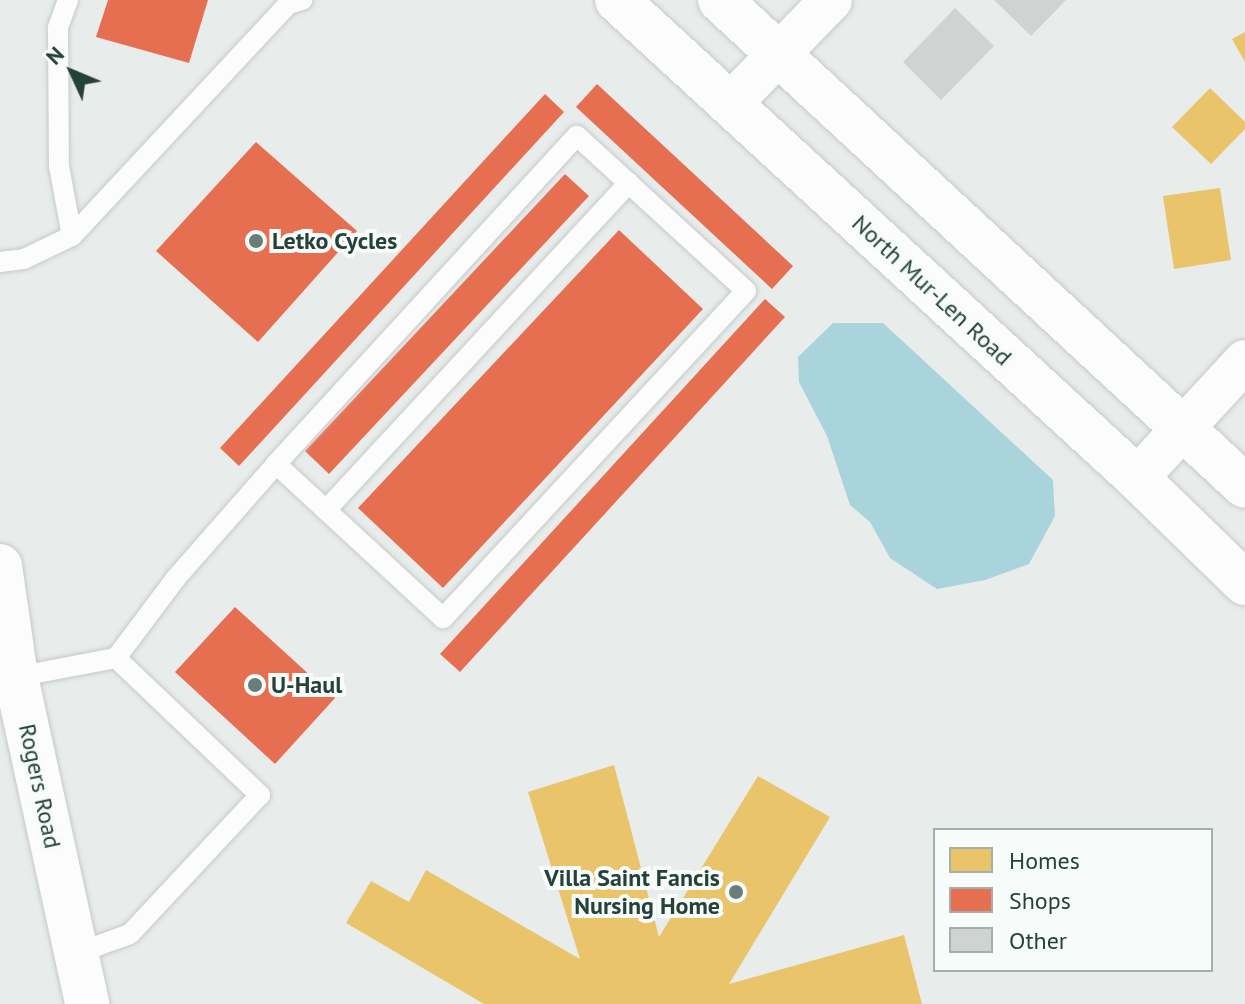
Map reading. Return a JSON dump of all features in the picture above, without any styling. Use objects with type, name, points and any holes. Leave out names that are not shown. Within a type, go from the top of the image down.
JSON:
[{"type":"main road","name":"North Mur-Len Road","points":[[617,0],[1137,478],[1245,583]]},
{"type":"main road","points":[[720,0],[1245,486]]},
{"type":"main road","name":"Rogers Road","points":[[0,566],[16,677],[87,1004]]},
{"type":"street","points":[[730,104],[831,0]]},
{"type":"street","points":[[1137,478],[1245,361]]},
{"type":"lane","points":[[68,0],[58,28],[59,166],[72,236]]},
{"type":"lane","points":[[0,262],[24,259],[72,236],[288,4],[302,0]]},
{"type":"lane","points":[[16,677],[116,658],[176,578],[276,464],[577,136],[746,291],[443,618],[276,464]]},
{"type":"lane","points":[[326,510],[629,183]]},
{"type":"lane","points":[[75,954],[130,934],[260,795],[116,658]]},
{"type":"water","points":[[833,323],[883,323],[1053,480],[1055,516],[1029,564],[985,580],[937,589],[890,558],[870,522],[850,505],[827,436],[799,382],[798,357]]},
{"type":"building: Homes","points":[[1245,32],[1245,62],[1232,39]]},
{"type":"building: Homes","points":[[1210,88],[1245,122],[1245,129],[1211,164],[1172,127]]},
{"type":"building: Homes","points":[[1220,188],[1231,260],[1174,269],[1163,196]]},
{"type":"building: Homes","name":"Villa Saint Fancis Nursing Home","points":[[614,765],[659,937],[758,776],[830,817],[729,984],[904,935],[922,1004],[484,1004],[346,923],[371,881],[409,902],[426,870],[580,959],[528,792]]},
{"type":"building: Shops","points":[[108,0],[208,0],[189,63],[96,37]]},
{"type":"building: Shops","points":[[597,84],[793,266],[772,289],[576,107]]},
{"type":"building: Shops","points":[[545,94],[564,112],[239,466],[220,448]]},
{"type":"building: Shops","name":"Letko Cycles","points":[[256,142],[357,231],[258,342],[156,251]]},
{"type":"building: Shops","points":[[565,174],[589,196],[329,474],[305,451]]},
{"type":"building: Shops","points":[[619,230],[703,309],[443,588],[358,508]]},
{"type":"building: Shops","points":[[765,299],[785,317],[460,672],[440,654]]},
{"type":"building: Shops","name":"U-Haul","points":[[235,607],[335,698],[275,764],[175,672]]},
{"type":"building: Other","points":[[994,0],[1066,0],[1031,36]]},
{"type":"building: Other","points":[[955,8],[994,46],[941,100],[903,62]]},
{"type":"place","name":"Letko Cycles","points":[[256,241]]},
{"type":"place","name":"U-Haul","points":[[255,685]]},
{"type":"place","name":"Villa Saint Fancis Nursing Home","points":[[736,892]]}]
